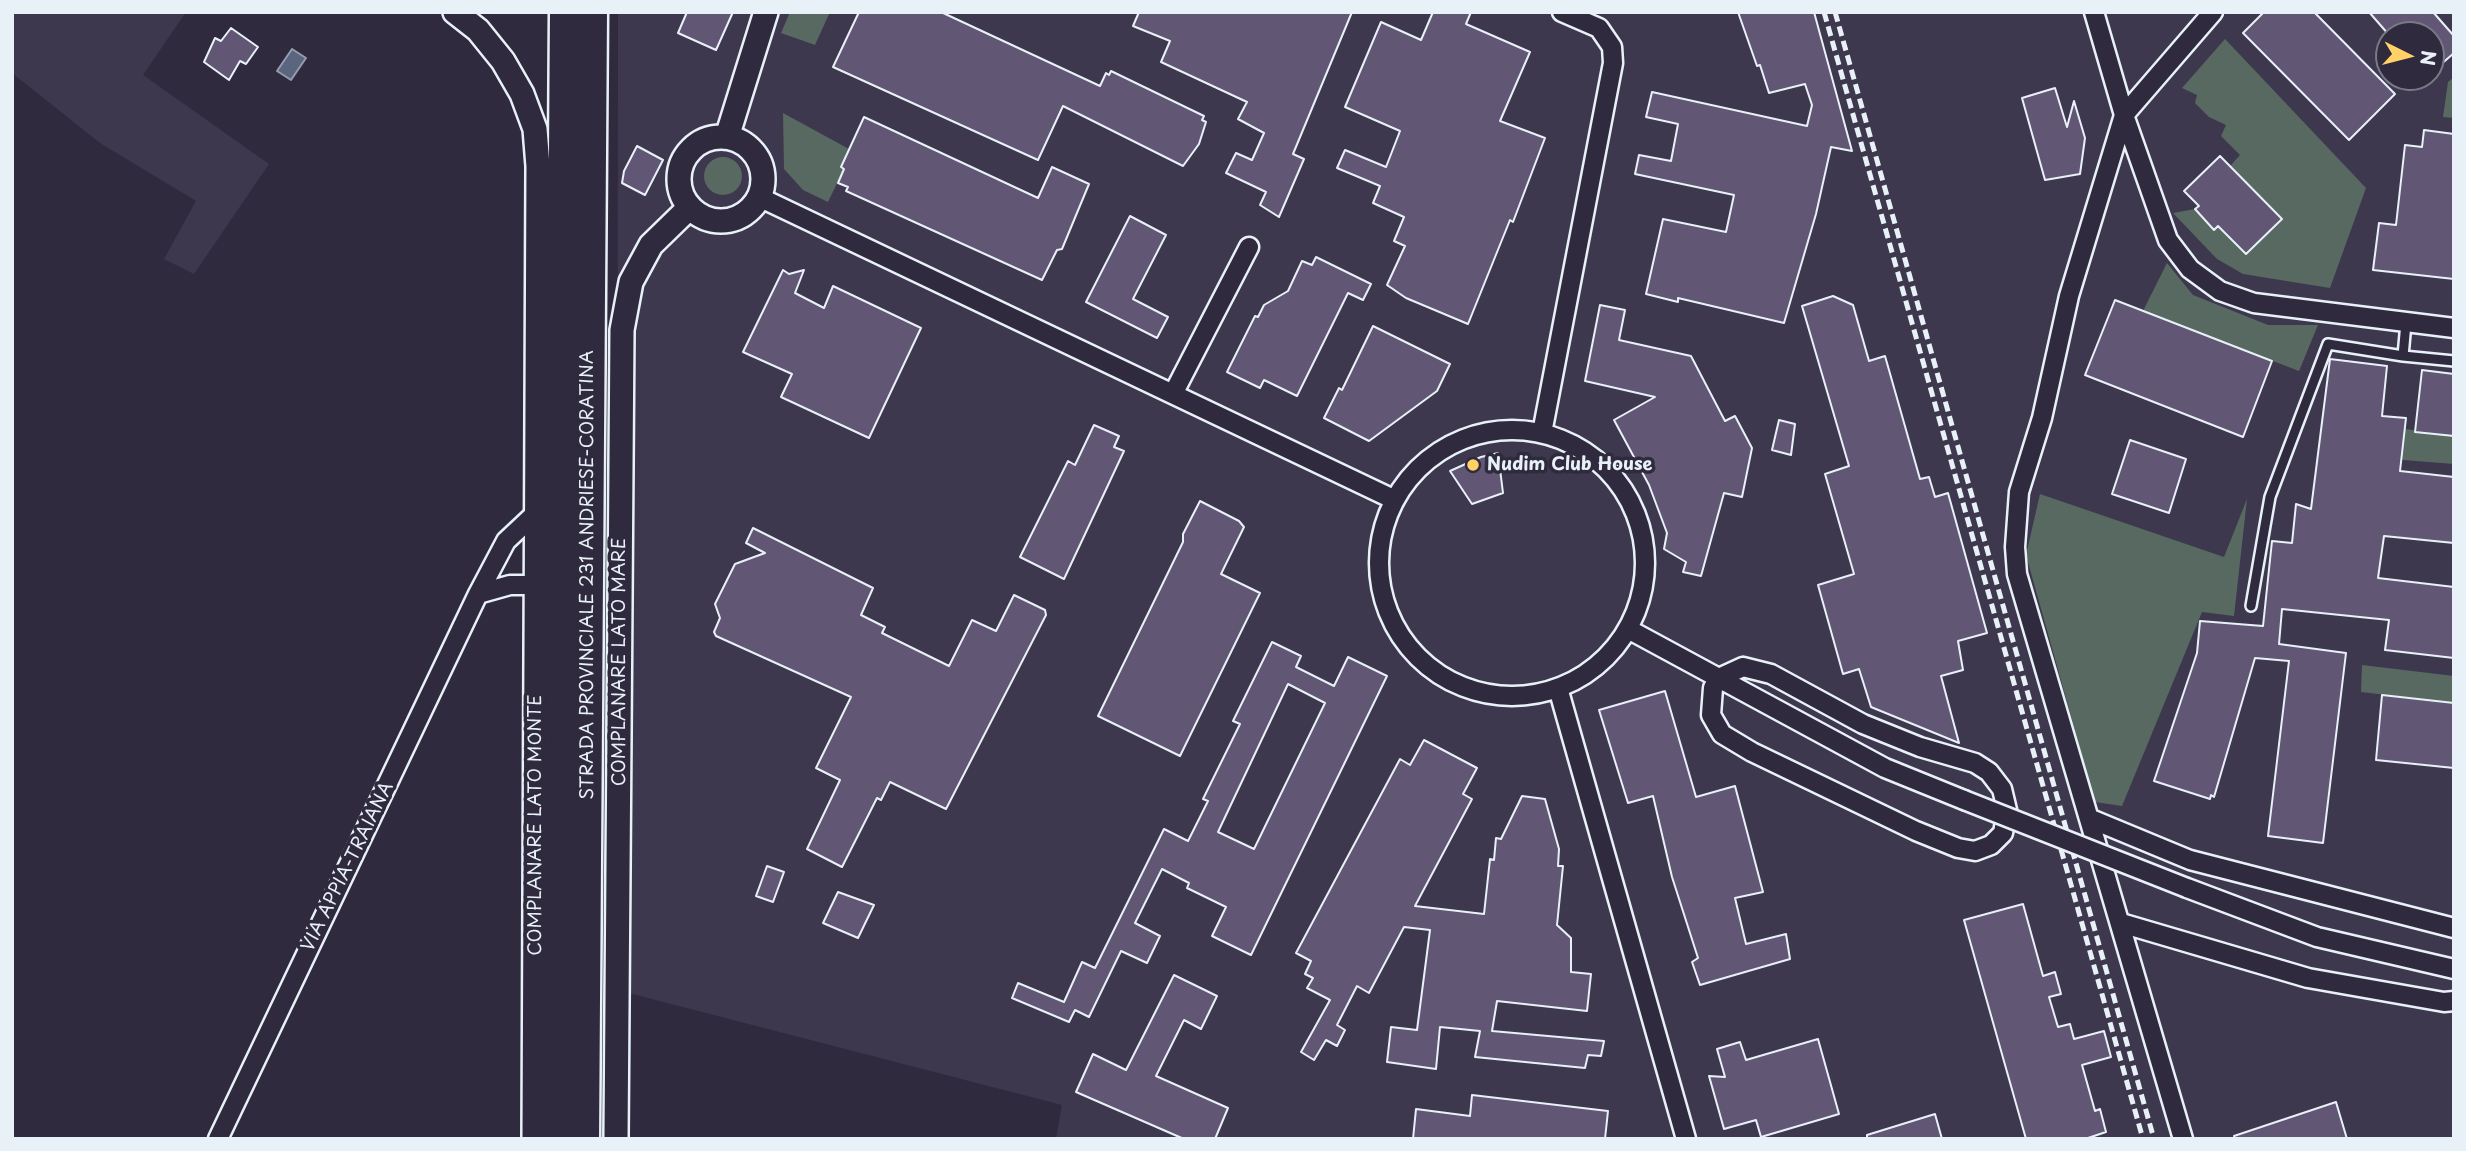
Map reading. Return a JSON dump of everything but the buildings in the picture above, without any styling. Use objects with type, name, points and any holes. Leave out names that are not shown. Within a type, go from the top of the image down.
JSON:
[{"type":"highway","name":"STRADA PROVINCIALE 231 ANDRIESE-CORATINA","points":[[557,1139],[565,12]]},
{"type":"highway","name":"STRADA PROVINCIALE 231 ANDRIESE-CORATINA","points":[[584,1139],[592,12]]},
{"type":"street","name":"COMPLANARE LATO MONTE","points":[[455,12],[478,30],[503,61],[522,94],[534,129],[538,166],[534,1139]]},
{"type":"street","points":[[727,137],[766,12]]},
{"type":"street","points":[[1542,433],[1613,63],[1612,47],[1599,28],[1562,12]]},
{"type":"street","points":[[2094,12],[2124,115],[2168,240],[2190,269],[2220,291],[2254,303],[2454,328]]},
{"type":"street","points":[[2183,1139],[2017,574],[2015,547],[2019,492],[2042,418],[2069,296],[2124,115],[2213,12]]},
{"type":"street","points":[[727,137],[740,141],[758,159],[763,184],[759,197],[751,208],[727,221],[701,216],[690,207],[679,180],[681,166],[699,143],[727,137]]},
{"type":"street","points":[[759,197],[1395,500]]},
{"type":"street","name":"COMPLANARE LATO MARE","points":[[616,1139],[622,330],[631,282],[651,245],[690,207]]},
{"type":"street","points":[[1173,394],[1249,247]]},
{"type":"street","points":[[1492,431],[1542,433],[1567,442],[1591,456],[1611,475],[1627,497],[1638,522],[1644,549],[1644,576],[1638,603],[1628,629],[1605,658],[1575,680],[1558,688],[1513,697],[1468,689],[1447,680],[1412,651],[1388,612],[1381,589],[1380,544],[1395,500],[1417,470],[1446,447],[1492,431]]},
{"type":"street","name":"VIA APPIA-TRAIANA","points":[[218,1139],[478,594],[506,541],[538,511]]},
{"type":"street","points":[[478,594],[510,585],[538,585]]},
{"type":"street","points":[[1628,629],[1885,768],[2317,937],[2454,969]]},
{"type":"street","points":[[1742,667],[1771,674],[1863,724],[1920,747],[1975,763],[1989,772],[2002,789],[2007,810],[2003,833],[1991,845],[1975,851],[1958,848],[1916,831],[1752,752],[1722,734],[1711,715],[1710,698],[1719,678],[1730,670],[1742,667]]},
{"type":"street","points":[[1558,688],[1686,1139]]},
{"type":"street","points":[[2091,819],[2201,863],[2454,928]]},
{"type":"street","points":[[2121,923],[2308,978],[2444,1002],[2454,1001]]},
{"type":"lane","points":[[2403,356],[2406,323]]},
{"type":"lane","points":[[2251,606],[2270,497],[2328,344],[2454,361]]},
{"type":"shaded area","points":[[12,12],[186,12],[143,75],[269,164],[194,274],[164,259],[196,201],[100,143],[12,73]]},
{"type":"shaded area","points":[[618,12],[2454,12],[2454,1139],[1056,1139],[1062,1105],[617,990]]},
{"type":"green space","points":[[790,12],[830,12],[815,45],[781,33]]},
{"type":"green space","points":[[2225,39],[2366,188],[2330,288],[2243,274],[2217,259],[2173,213],[2195,209],[2214,229],[2218,226],[2246,254],[2282,219],[2230,166],[2240,155],[2221,136],[2226,125],[2209,117],[2195,103],[2197,95],[2182,88]]},
{"type":"green space","points":[[2454,77],[2454,118],[2443,117],[2448,82]]},
{"type":"green space","points":[[783,113],[849,149],[841,167],[844,169],[828,202],[803,190],[784,169]]},
{"type":"green space","points":[[723,157],[736,163],[742,176],[736,189],[723,195],[710,189],[704,176],[710,163]]},
{"type":"green space","points":[[2167,263],[2193,295],[2268,325],[2318,325],[2299,371],[2143,311]]},
{"type":"green space","points":[[2405,429],[2454,436],[2454,464],[2391,459],[2403,447]]},
{"type":"green space","points":[[2040,494],[2224,557],[2247,499],[2234,616],[2202,612],[2122,806],[2095,802],[2026,555]]},
{"type":"green space","points":[[2362,665],[2454,676],[2454,703],[2361,692]]},
{"type":"water","points":[[292,49],[306,58],[291,80],[277,71]]},
{"type":"railway","points":[[1824,12],[2143,1139]]},
{"type":"railway","points":[[1835,12],[2154,1139]]},
{"type":"place","name":"Nudim Club House","points":[[1473,465]]}]
